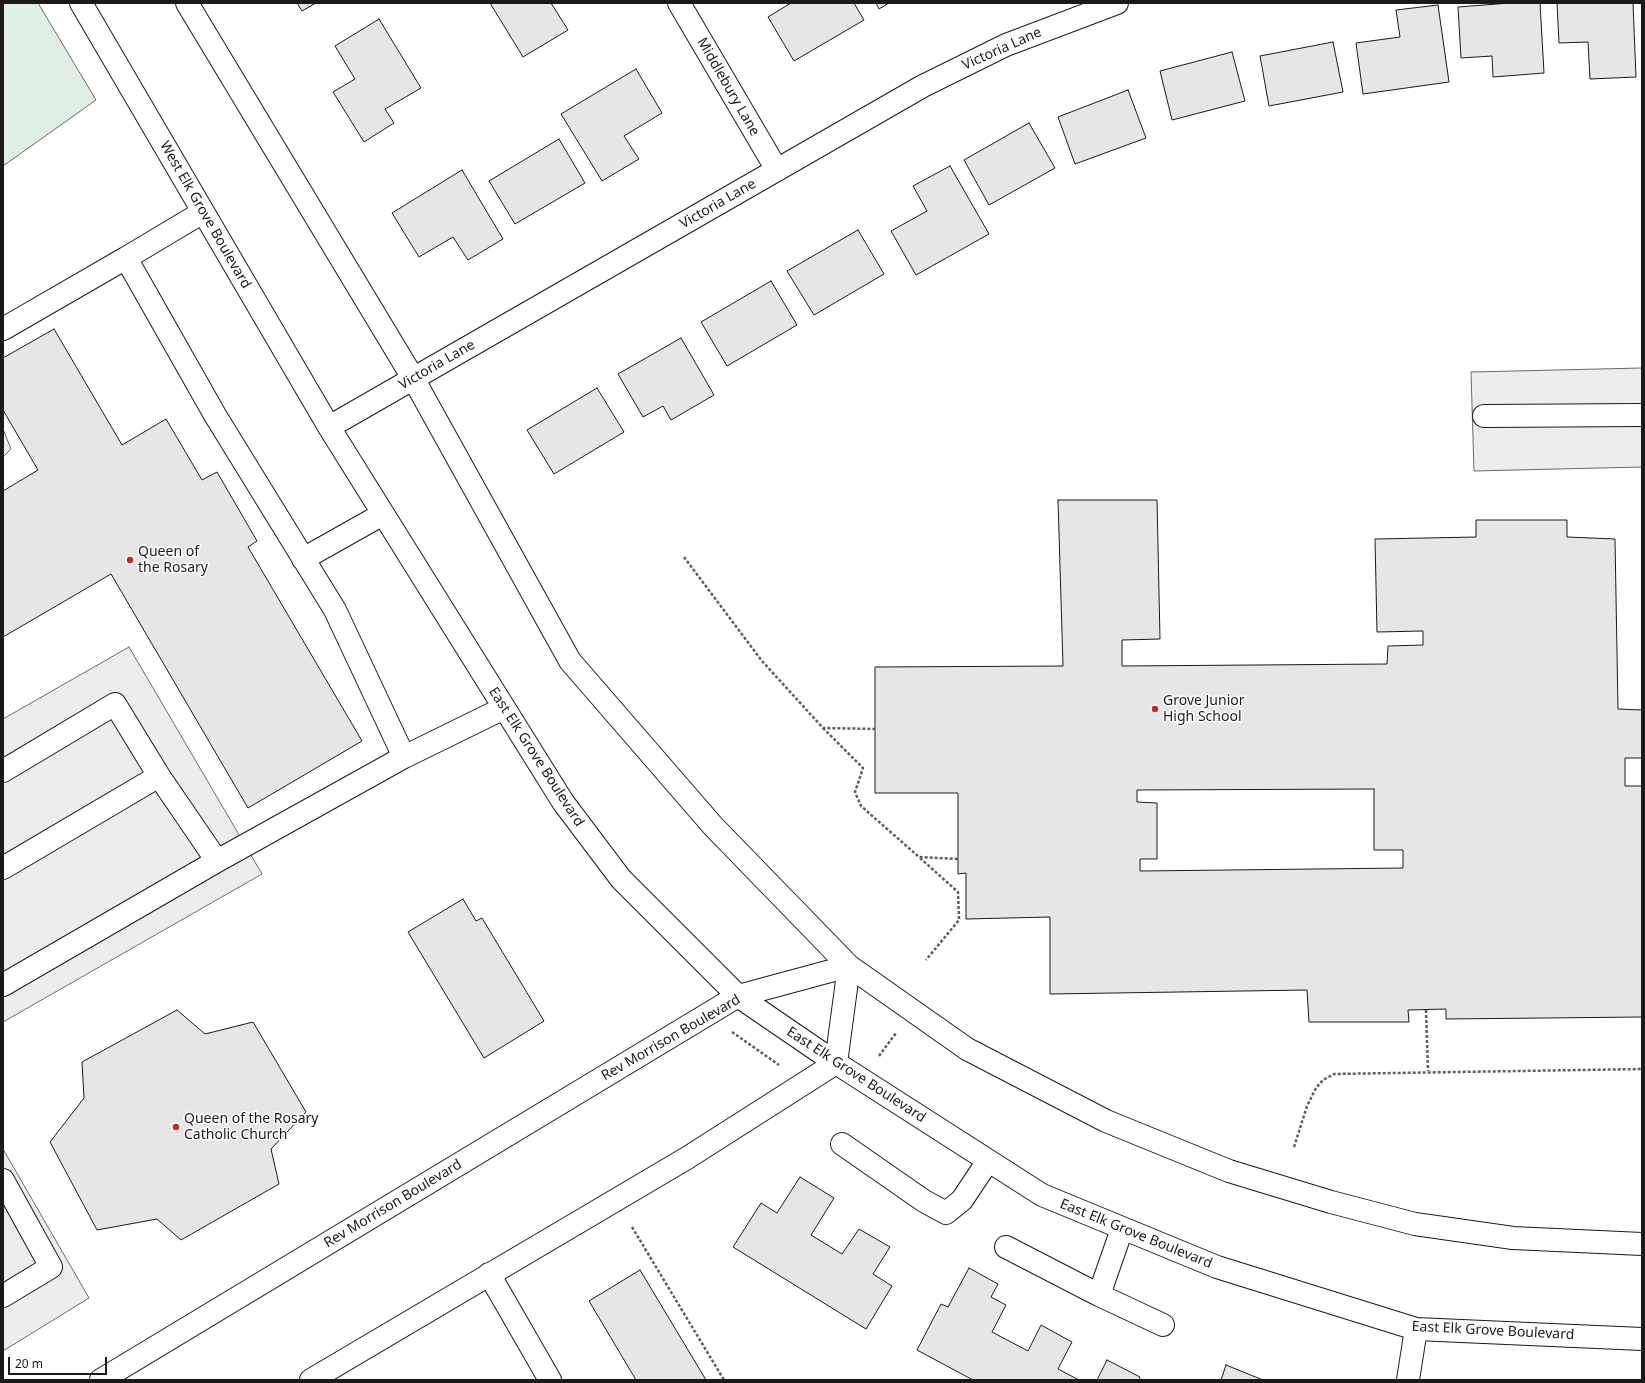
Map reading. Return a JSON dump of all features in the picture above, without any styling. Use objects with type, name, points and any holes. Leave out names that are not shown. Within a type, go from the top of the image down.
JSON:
[{"type":"street","name":"West Elk Grove Boulevard","points":[[81,3],[329,427]]},
{"type":"street","points":[[187,3],[413,378],[570,661],[713,826],[850,966],[967,1049],[1106,1121],[1229,1171],[1331,1202],[1415,1224],[1513,1238],[1642,1244]]},
{"type":"street","name":"Middlebury Lane","points":[[679,3],[777,170]]},
{"type":"street","name":"Victoria Lane","points":[[329,427],[923,86],[999,48],[1117,3]]},
{"type":"street","points":[[3,329],[203,212]]},
{"type":"street","points":[[126,258],[214,415],[335,610],[404,757]]},
{"type":"street","points":[[1484,416],[1642,415]]},
{"type":"street","name":"East Elk Grove Boulevard","points":[[329,427],[563,802],[621,879],[738,996],[836,1063],[1042,1195],[1217,1267],[1416,1329],[1642,1338]]},
{"type":"street","points":[[303,559],[383,514]]},
{"type":"street","points":[[3,771],[115,704],[159,776],[217,861]]},
{"type":"street","points":[[3,985],[217,861],[404,757],[504,708]]},
{"type":"street","points":[[3,868],[159,776]]},
{"type":"street","points":[[311,1380],[687,1158],[836,1063],[850,966]]},
{"type":"street","name":"Rev Morrison Boulevard","points":[[101,1380],[738,996],[850,966]]},
{"type":"street","points":[[842,1144],[924,1201],[946,1213],[962,1200],[988,1161]]},
{"type":"street","points":[[3,1296],[51,1267],[6,1190]]},
{"type":"street","points":[[1099,1295],[1122,1228]]},
{"type":"street","points":[[1006,1247],[1099,1295],[1163,1325]]},
{"type":"street","points":[[489,1274],[550,1380]]},
{"type":"street","points":[[1408,1380],[1416,1329]]},
{"type":"path","points":[[684,557],[762,661],[823,728],[863,768],[855,792],[861,806],[958,892],[959,920],[926,960]]},
{"type":"path","points":[[823,728],[875,729]]},
{"type":"path","points":[[919,857],[958,859]]},
{"type":"path","points":[[1426,1010],[1428,1071]]},
{"type":"path","points":[[861,1079],[912,1011]]},
{"type":"path","points":[[728,1030],[786,1069]]},
{"type":"path","points":[[1294,1147],[1307,1106],[1323,1080],[1334,1074],[1428,1071],[1642,1069]]},
{"type":"path","points":[[632,1227],[724,1380]]},
{"type":"green space","points":[[3,3],[38,3],[96,100],[3,166]]},
{"type":"shaded area","points":[[1642,368],[1642,467],[1474,471],[1471,372]]},
{"type":"shaded area","points":[[3,429],[11,449],[3,457]]},
{"type":"shaded area","points":[[129,647],[262,874],[3,1022],[3,719]]},
{"type":"shaded area","points":[[3,1149],[89,1298],[3,1351]]},
{"type":"building","points":[[297,3],[316,3],[302,11]]},
{"type":"building","points":[[490,3],[551,3],[568,30],[523,57]]},
{"type":"building","points":[[791,3],[854,3],[864,20],[794,61],[768,17]]},
{"type":"building","points":[[876,3],[889,3],[879,9]]},
{"type":"building","points":[[1510,3],[1540,3],[1544,73],[1493,77],[1492,56],[1461,58],[1458,7]]},
{"type":"building","points":[[1557,3],[1633,3],[1636,77],[1590,79],[1588,42],[1559,43]]},
{"type":"building","points":[[1438,5],[1449,82],[1363,94],[1356,43],[1400,37],[1396,10]]},
{"type":"building","points":[[379,19],[421,88],[385,109],[394,123],[364,142],[333,92],[355,79],[335,46]]},
{"type":"building","points":[[1333,42],[1343,92],[1269,106],[1260,56]]},
{"type":"building","points":[[1232,52],[1245,101],[1172,120],[1160,71]]},
{"type":"building","points":[[636,69],[662,113],[624,136],[639,159],[602,181],[561,114]]},
{"type":"building","points":[[1128,90],[1146,138],[1075,164],[1058,117]]},
{"type":"building","points":[[1029,123],[1055,168],[989,205],[964,160]]},
{"type":"building","points":[[559,139],[585,183],[515,224],[489,181]]},
{"type":"building","points":[[950,166],[989,234],[916,275],[891,231],[927,211],[913,186]]},
{"type":"building","points":[[462,170],[503,239],[468,260],[453,237],[419,257],[392,213]]},
{"type":"building","points":[[858,230],[884,274],[814,315],[787,271]]},
{"type":"building","points":[[771,281],[797,325],[727,366],[701,322]]},
{"type":"building","name":"Queen of the Rosary","points":[[54,329],[122,445],[166,419],[202,480],[217,472],[257,541],[248,547],[362,741],[248,808],[111,574],[3,637],[3,491],[38,470],[3,410],[3,358]]},
{"type":"building","points":[[681,338],[714,395],[671,420],[663,406],[643,417],[618,374]]},
{"type":"building","points":[[597,388],[624,432],[554,474],[527,430]]},
{"type":"building","points":[[1058,500],[1157,500],[1160,639],[1122,640],[1122,666],[1387,664],[1388,646],[1423,645],[1423,631],[1377,632],[1375,539],[1476,537],[1476,520],[1567,520],[1567,537],[1615,539],[1618,709],[1642,710],[1642,758],[1625,758],[1625,786],[1642,786],[1642,1017],[1446,1019],[1446,1009],[1408,1010],[1409,1022],[1309,1022],[1307,990],[1050,994],[1050,917],[966,919],[966,873],[958,874],[958,793],[875,793],[875,667],[1063,666]],"holes":[[[1374,789],[1374,850],[1403,850],[1403,868],[1140,871],[1140,859],[1157,859],[1157,803],[1137,802],[1137,790]]]},
{"type":"building","points":[[463,899],[476,921],[482,918],[544,1021],[484,1058],[408,932]]},
{"type":"building","name":"Queen of the Rosary Catholic Church","points":[[177,1010],[205,1034],[253,1022],[306,1112],[271,1149],[279,1184],[181,1240],[157,1219],[97,1230],[50,1142],[84,1098],[82,1062]]},
{"type":"building","points":[[800,1177],[834,1198],[811,1235],[842,1254],[859,1229],[890,1247],[873,1274],[892,1286],[866,1329],[733,1247],[761,1203],[777,1213]]},
{"type":"building","points":[[969,1268],[998,1284],[991,1297],[1006,1305],[992,1332],[1028,1351],[1041,1325],[1072,1342],[1058,1369],[1079,1380],[973,1380],[917,1350],[941,1304],[948,1307]]},
{"type":"building","points":[[640,1270],[706,1380],[636,1380],[589,1301]]},
{"type":"building","points":[[1107,1360],[1140,1377],[1139,1380],[1097,1380]]},
{"type":"building","points":[[1226,1365],[1263,1380],[1221,1380]]},
{"type":"place","name":"Queen of the Rosary","points":[[130,560]]},
{"type":"place","name":"Grove Junior High School","points":[[1155,709]]},
{"type":"place","name":"Queen of the Rosary Catholic Church","points":[[176,1127]]}]
